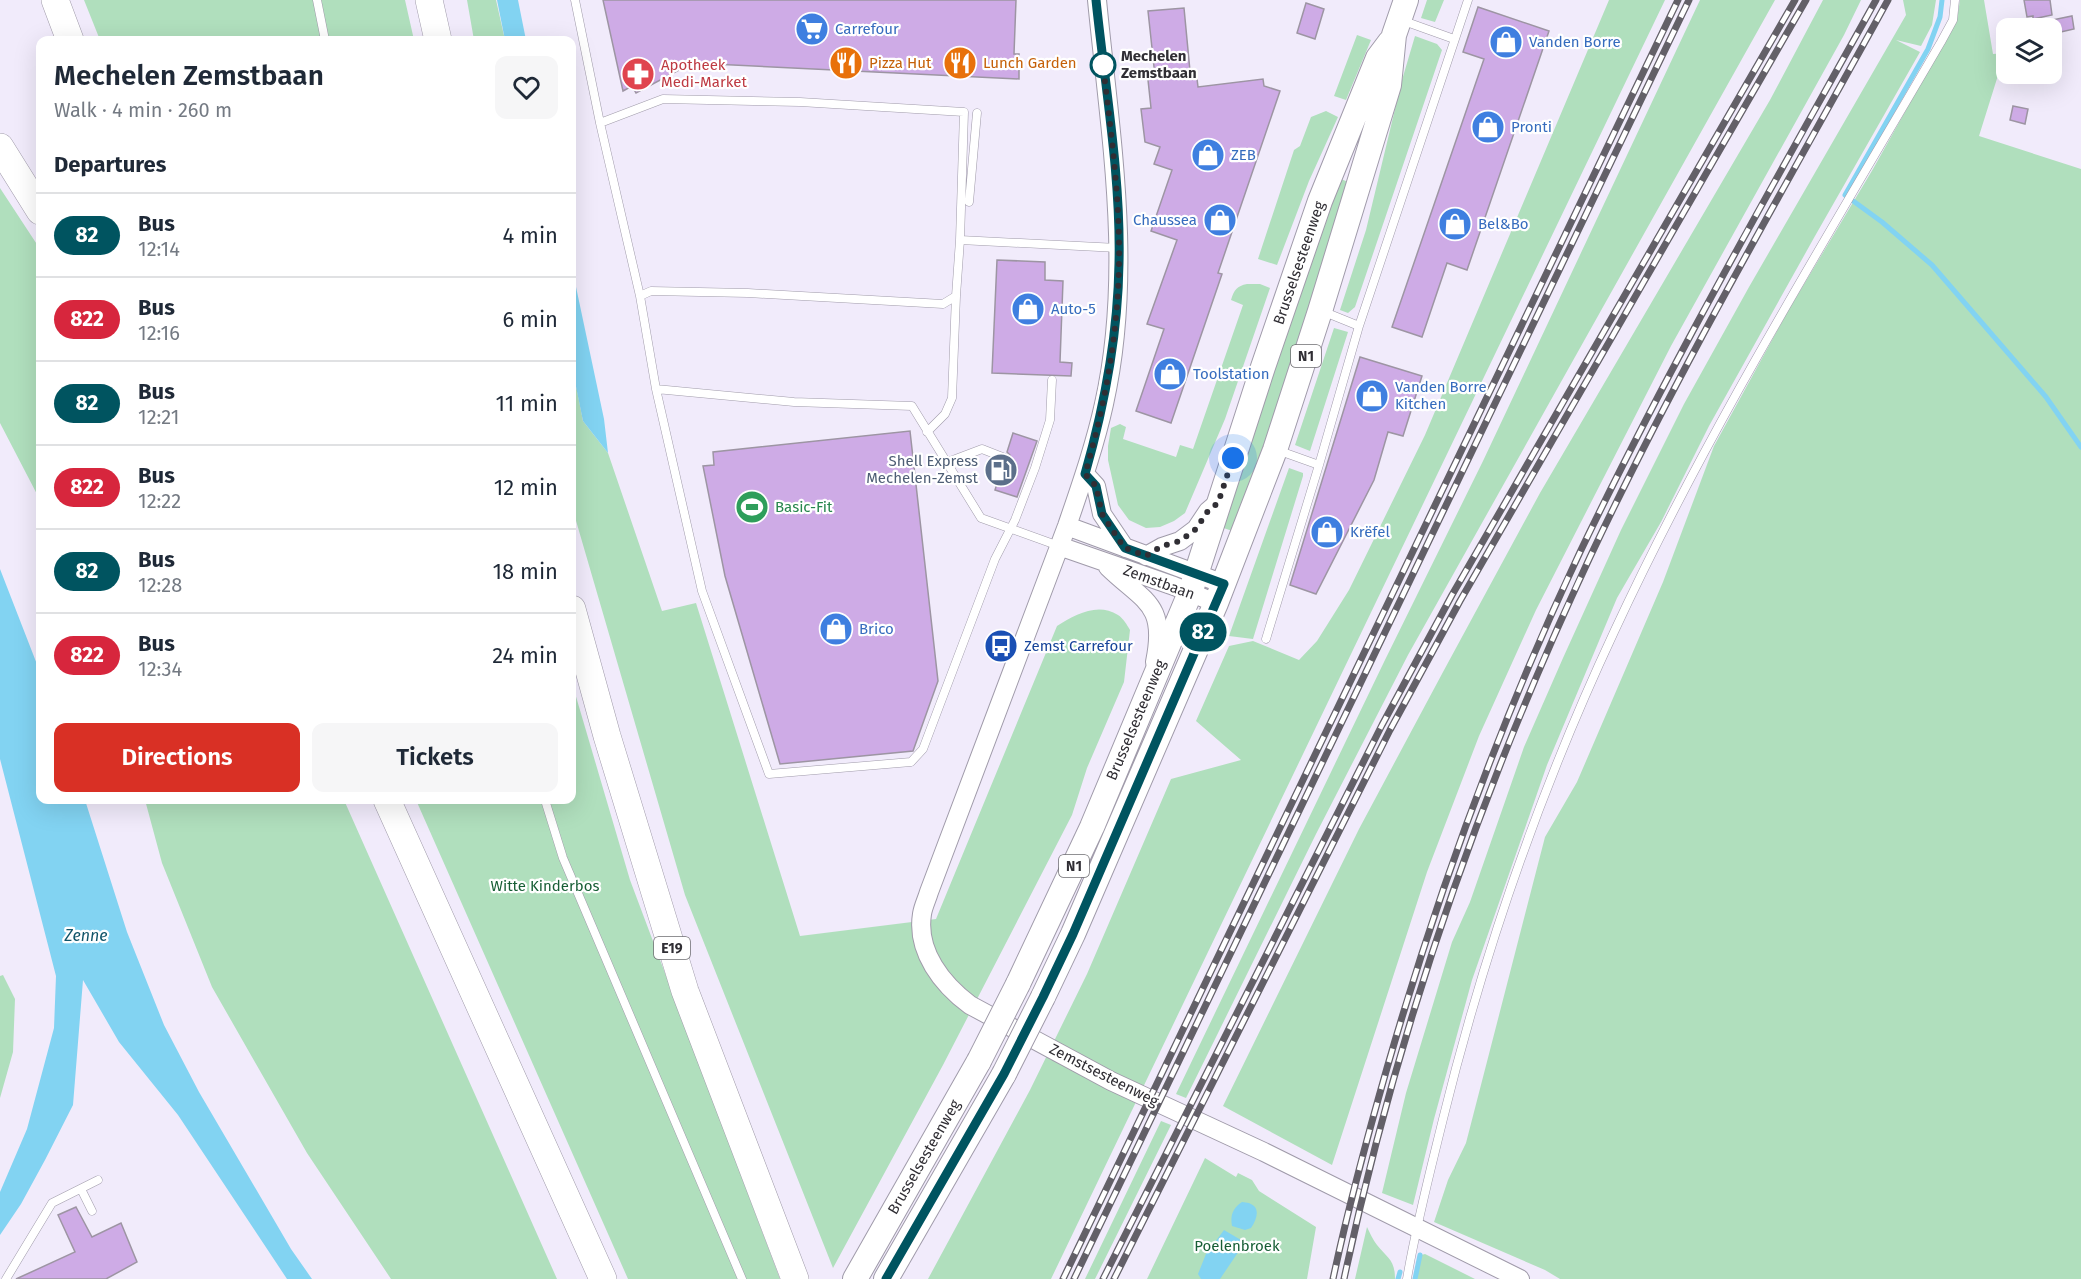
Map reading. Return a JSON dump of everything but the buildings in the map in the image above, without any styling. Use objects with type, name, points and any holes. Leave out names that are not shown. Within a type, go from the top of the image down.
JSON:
[{"type":"highway","points":[[56,0],[68,36]]},
{"type":"highway","points":[[429,0],[437,36]]},
{"type":"highway","points":[[0,147],[36,205]]},
{"type":"highway","name":"E19","points":[[576,624],[607,736],[685,991],[795,1279]]},
{"type":"highway","points":[[389,804],[603,1279]]},
{"type":"main road","name":"Brusselsesteenweg","points":[[886,1279],[1004,1074],[1043,997],[1073,934],[1220,594],[1275,450],[1320,311],[1389,85],[1400,18]]},
{"type":"main road","name":"Brusselsesteenweg","points":[[855,1279],[979,1061],[1092,827],[1193,584],[1320,201],[1378,58],[1400,18]]},
{"type":"street","points":[[1059,546],[1085,474],[1105,402],[1114,343],[1119,248],[1116,181],[1096,0]]},
{"type":"street","name":"Zemstbaan","points":[[1085,474],[1096,486],[1102,514],[1125,548]]},
{"type":"street","name":"Zemstbaan","points":[[1146,556],[1162,546],[1180,541],[1196,529],[1208,511],[1218,503]]},
{"type":"street","name":"Zemstbaan","points":[[1067,526],[1146,556],[1193,584]]},
{"type":"street","name":"Zemstsesteenweg","points":[[1059,546],[922,914],[924,940],[931,962],[952,992],[970,1005],[1111,1081],[1417,1227],[1520,1279]]},
{"type":"street","name":"Zemstbaan","points":[[1059,546],[1102,561],[1193,584],[1220,594]]},
{"type":"street","name":"Zemstbaan","points":[[1102,561],[1120,579],[1140,593],[1157,619],[1158,635],[1150,684]]},
{"type":"lane","points":[[317,0],[325,36]]},
{"type":"lane","points":[[575,0],[639,296],[656,389],[702,591],[769,774],[910,762],[923,749],[995,559],[1010,529],[1050,420],[1052,380]]},
{"type":"lane","points":[[1266,639],[1359,326],[1468,0]]},
{"type":"lane","points":[[1407,1279],[1417,1227],[1463,1036],[1537,815],[1588,689],[1616,627],[1704,452],[1953,20],[1955,0]]},
{"type":"lane","points":[[1400,18],[1454,39]]},
{"type":"lane","points":[[600,123],[663,99],[800,102],[964,112],[952,398],[945,414],[927,432]]},
{"type":"lane","points":[[969,202],[977,113]]},
{"type":"lane","points":[[960,240],[1119,248]]},
{"type":"lane","points":[[639,296],[651,291],[738,293],[943,304],[956,296]]},
{"type":"lane","points":[[1320,311],[1359,326]]},
{"type":"lane","points":[[656,389],[794,402],[912,406],[945,463],[981,518],[1059,546]]},
{"type":"lane","points":[[945,463],[982,449],[1005,458]]},
{"type":"lane","points":[[1275,450],[1319,465]]},
{"type":"lane","points":[[546,804],[563,858],[742,1279]]},
{"type":"lane","points":[[6,1279],[52,1203],[98,1180]]},
{"type":"lane","points":[[81,1189],[92,1211]]},
{"type":"green space","points":[[84,0],[405,0],[413,36],[98,36]]},
{"type":"green space","points":[[467,0],[496,0],[504,36],[473,36]]},
{"type":"green space","points":[[1427,0],[1444,0],[1435,22],[1421,18]]},
{"type":"green space","points":[[1609,0],[1665,0],[1051,1279],[928,1279],[1030,1090],[1087,974],[1171,779],[1241,760],[1196,721],[1229,646],[1253,641],[1299,660],[1317,641],[1349,590],[1425,435]]},
{"type":"green space","points":[[1700,0],[1775,0],[1408,655],[1316,834],[1186,1098],[1176,1094],[1483,461]]},
{"type":"green space","points":[[1823,0],[1861,0],[1844,35],[1671,346],[1536,610],[1479,736],[1427,872],[1332,1165],[1223,1106],[1359,829],[1540,493],[1770,100]]},
{"type":"green space","points":[[1903,0],[1936,0],[1932,25],[1921,46],[1896,40],[1920,52],[1709,426],[1661,522],[1617,598],[1547,765],[1472,980],[1413,1205],[1382,1193],[1406,1093],[1452,942],[1470,902],[1524,747],[1621,530],[1684,404],[1906,15]]},
{"type":"green space","points":[[1960,0],[1984,0],[1993,54],[1996,54],[1996,82],[1979,136],[2081,169],[2081,1279],[1560,1279],[1545,1270],[1434,1222],[1448,1180],[1466,1143],[1545,837],[1577,782],[1663,582],[1714,446],[1788,311],[1873,169],[1957,19]]},
{"type":"green space","points":[[1357,35],[1371,40],[1346,100],[1334,96]]},
{"type":"green space","points":[[1415,36],[1437,44],[1442,50],[1355,307],[1348,313],[1340,310],[1366,230],[1402,80]]},
{"type":"green space","points":[[1326,111],[1338,117],[1309,181],[1277,265],[1258,259],[1294,150],[1300,146],[1311,117]]},
{"type":"green space","points":[[1341,179],[1348,182],[1316,291],[1235,532],[1218,526],[1318,236]]},
{"type":"green space","points":[[0,188],[36,243],[36,492],[0,423]]},
{"type":"green space","points":[[1247,284],[1260,284],[1270,288],[1225,419],[1185,513],[1160,527],[1146,528],[1129,520],[1118,505],[1108,460],[1111,428],[1120,424],[1126,427],[1123,439],[1176,457],[1180,445],[1193,449],[1243,305],[1231,300],[1236,289]]},
{"type":"green space","points":[[1334,328],[1348,332],[1310,451],[1295,445]]},
{"type":"green space","points":[[576,385],[583,421],[608,453],[662,611],[696,603],[800,936],[936,919],[1057,626],[1079,614],[1102,610],[1120,616],[1130,630],[1124,682],[1087,768],[1072,815],[943,1065],[833,1268],[685,895],[576,521]]},
{"type":"green space","points":[[1289,468],[1303,473],[1303,476],[1253,639],[1229,636]]},
{"type":"green space","name":"Witte Kinderbos","points":[[576,697],[630,880],[780,1279],[628,1279],[418,804],[576,804]]},
{"type":"green space","points":[[146,804],[346,804],[557,1279],[391,1279],[307,1153],[212,987],[162,863]]},
{"type":"green space","points":[[3,975],[15,999],[13,1052],[0,1098],[0,976]]},
{"type":"green space","points":[[1161,1121],[1171,1125],[1095,1279],[1085,1279]]},
{"type":"green space","name":"Poelenbroek","points":[[1205,1158],[1236,1177],[1238,1173],[1252,1180],[1259,1191],[1316,1227],[1307,1279],[1147,1279]]},
{"type":"green space","points":[[1367,1227],[1376,1243],[1390,1259],[1395,1279],[1355,1279]]},
{"type":"green space","points":[[1425,1254],[1475,1279],[1417,1279],[1421,1255]]},
{"type":"water","points":[[497,0],[518,0],[525,36],[504,36]]},
{"type":"water","points":[[576,287],[604,419],[608,453],[583,421],[576,387]]},
{"type":"water","name":"Zenne","points":[[0,569],[36,662],[36,804],[86,804],[127,932],[164,1025],[199,1092],[291,1249],[312,1279],[287,1279],[178,1115],[119,1042],[83,980],[73,1105],[21,1204],[0,1235],[0,1192],[27,1129],[54,1028],[56,976],[0,759]]},
{"type":"water","points":[[1242,1202],[1253,1205],[1257,1211],[1251,1228],[1245,1230],[1232,1226],[1231,1222],[1233,1212]]},
{"type":"water","points":[[1224,1230],[1241,1240],[1241,1248],[1220,1279],[1201,1279],[1198,1274],[1206,1254]]},
{"type":"waterway","points":[[1942,0],[1940,17],[1928,49],[1845,195],[1882,222],[1932,265],[2046,397],[2081,447]]},
{"type":"waterway","points":[[1415,1279],[1420,1255]]},
{"type":"waterway","points":[[1398,1279],[1400,1272]]},
{"type":"railway","points":[[1063,1279],[1678,0]]},
{"type":"railway","points":[[1074,1279],[1689,0]]},
{"type":"railway","points":[[1103,1279],[1382,725],[1452,595],[1795,0]]},
{"type":"railway","points":[[1114,1279],[1390,730],[1460,601],[1806,0]]},
{"type":"railway","points":[[1333,1279],[1365,1147],[1428,936],[1474,805],[1525,676],[1581,550],[1651,410],[1724,273],[1876,0]]},
{"type":"railway","points":[[1344,1279],[1365,1186],[1417,1002],[1446,911],[1513,732],[1590,557],[1660,415],[1888,0]]},
{"type":"bus line","name":"82","points":[[886,1279],[1004,1074],[1043,997],[1073,934],[1224,584],[1125,548],[1102,514],[1096,486],[1085,474],[1105,402],[1114,343],[1119,266],[1116,181],[1096,0]]},
{"type":"place","name":"Carrefour","points":[[812,29]]},
{"type":"place","name":"Vanden Borre","points":[[1506,42]]},
{"type":"place","name":"Pizza Hut","points":[[846,63]]},
{"type":"place","name":"Lunch Garden","points":[[960,63]]},
{"type":"place","name":"Mechelen Zemstbaan","points":[[1103,65]]},
{"type":"place","name":"Apotheek Medi-Market","points":[[638,74]]},
{"type":"place","name":"Pronti","points":[[1488,127]]},
{"type":"place","name":"ZEB","points":[[1208,155]]},
{"type":"place","name":"Chaussea","points":[[1220,220]]},
{"type":"place","name":"Bel&Bo","points":[[1455,224]]},
{"type":"place","name":"Auto-5","points":[[1028,309]]},
{"type":"place","name":"Toolstation","points":[[1170,374]]},
{"type":"place","name":"Vanden Borre Kitchen","points":[[1372,396]]},
{"type":"place","name":"Shell Express Mechelen-Zemst","points":[[1001,470]]},
{"type":"place","name":"Basic-Fit","points":[[752,507]]},
{"type":"place","name":"Krëfel","points":[[1327,532]]},
{"type":"place","name":"Brico","points":[[836,629]]},
{"type":"place","name":"Zemst Carrefour","points":[[1001,646]]},
{"type":"route","points":[[1103,65],[1102,57],[1116,181],[1119,266],[1114,343],[1105,402],[1085,474],[1096,486],[1102,514],[1119,540],[1125,548],[1146,556],[1162,546],[1180,541],[1196,529],[1208,511],[1218,503],[1233,458]]}]
